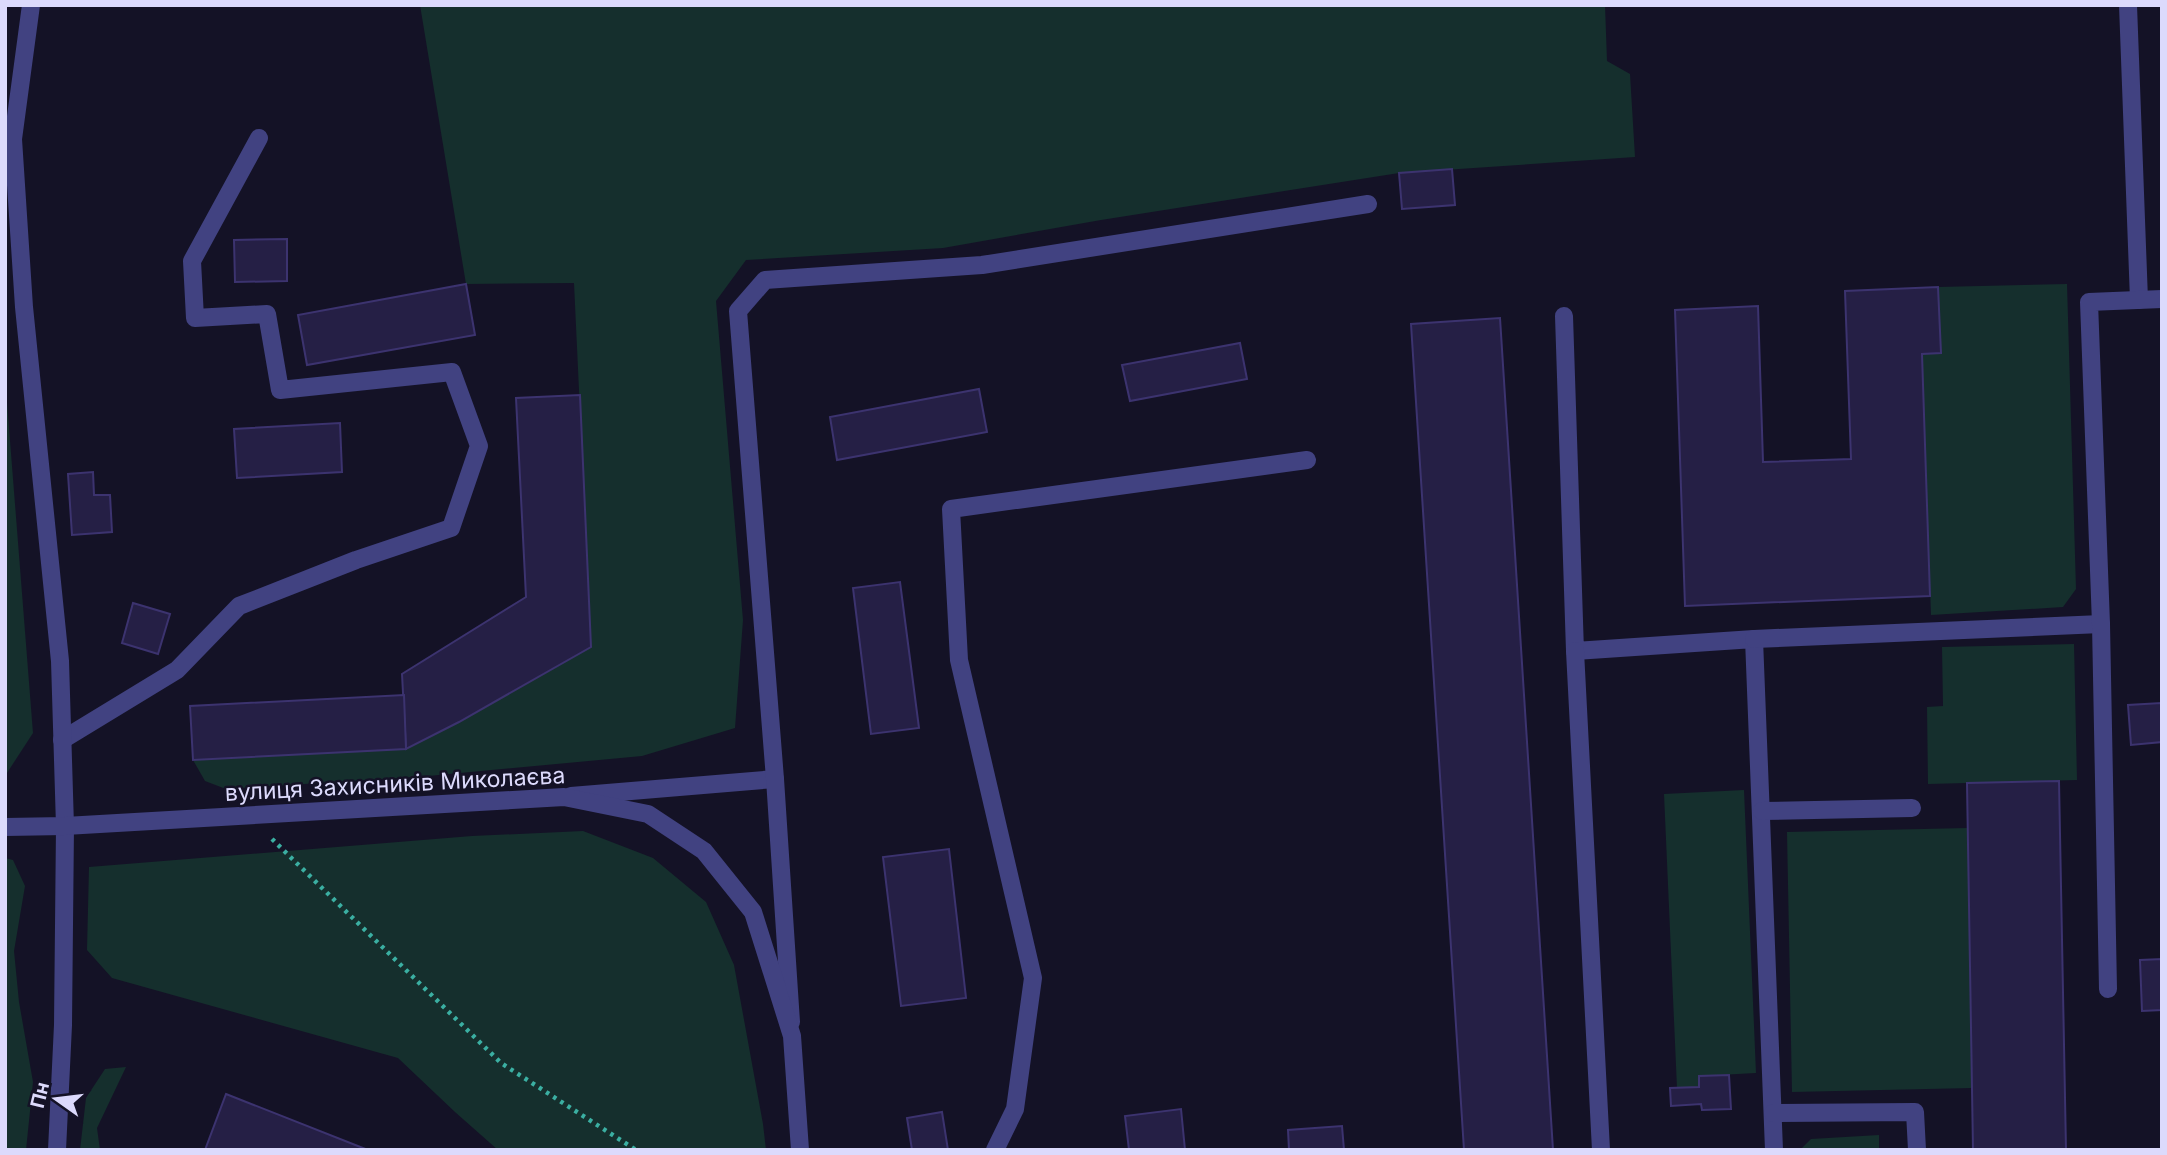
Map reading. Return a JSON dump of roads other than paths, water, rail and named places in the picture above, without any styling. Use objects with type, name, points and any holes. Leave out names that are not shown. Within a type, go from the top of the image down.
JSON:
[{"type":"street","points":[[31,5],[13,139],[24,307],[60,661],[65,826],[63,1025],[57,1150]]},
{"type":"street","points":[[2128,5],[2139,300]]},
{"type":"street","points":[[62,740],[177,670],[239,607],[356,560],[451,528],[480,446],[452,372],[280,390],[267,314],[195,318],[192,261],[259,138]]},
{"type":"street","points":[[792,1036],[775,779],[738,312],[765,280],[982,265],[1368,204]]},
{"type":"street","points":[[2108,989],[2101,624],[2089,302],[2162,299]]},
{"type":"street","points":[[1564,316],[1575,651],[1601,1150]]},
{"type":"street","points":[[995,1150],[1016,1109],[1033,978],[959,660],[951,509],[1307,460]]},
{"type":"street","points":[[1575,651],[1754,639],[2101,624]]},
{"type":"street","points":[[1754,639],[1774,1150]]},
{"type":"street","points":[[564,797],[775,779]]},
{"type":"street","name":"вулиця Захисників Миколаєва","points":[[5,827],[65,826],[564,797],[648,814],[704,851],[753,912],[792,1036],[800,1150]]},
{"type":"street","points":[[1762,811],[1912,808]]},
{"type":"street","points":[[1773,1113],[1915,1112],[1917,1150]]}]
